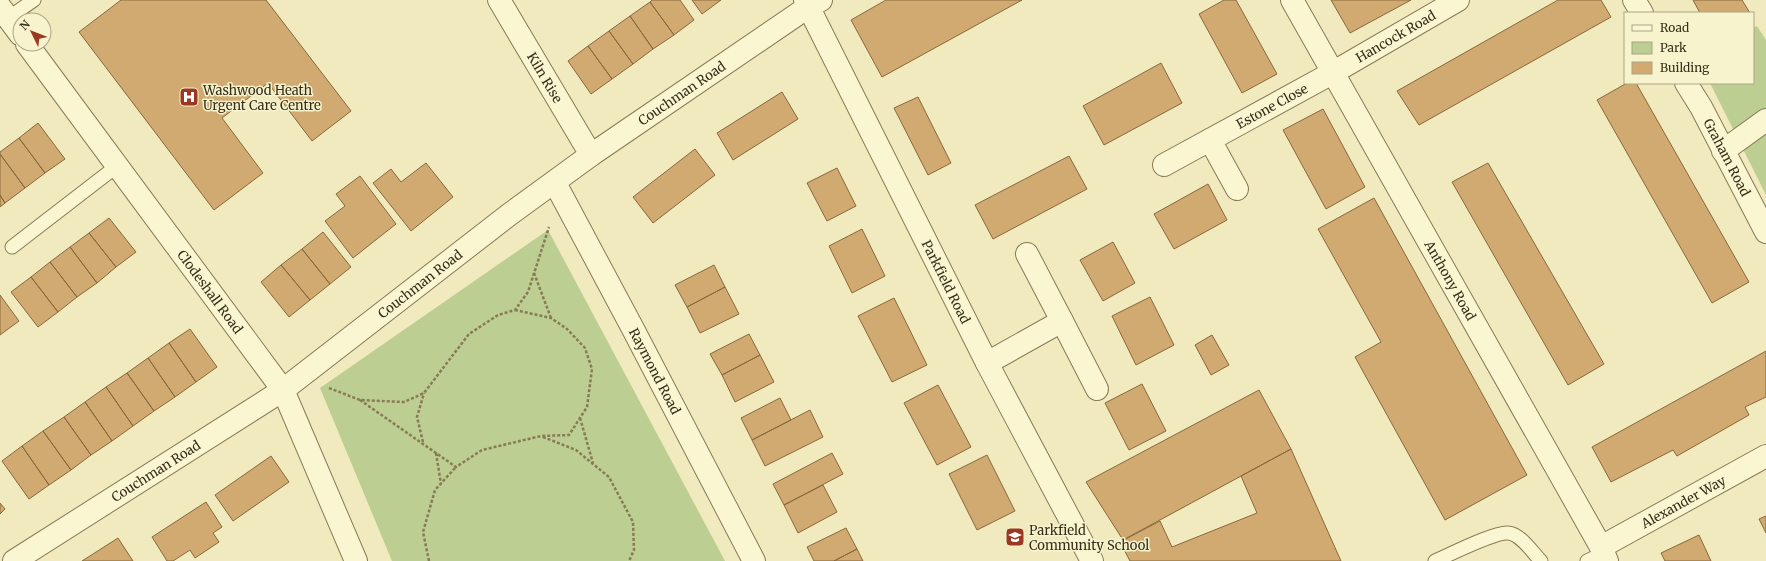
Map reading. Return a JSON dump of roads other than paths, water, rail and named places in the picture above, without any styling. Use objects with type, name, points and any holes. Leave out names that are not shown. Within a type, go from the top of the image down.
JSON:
[{"type":"street","name":"Kiln Rise","points":[[499,0],[591,155]]},
{"type":"street","name":"Anthony Road","points":[[1292,0],[1334,72],[1600,555]]},
{"type":"street","name":"Hancock Road","points":[[1334,72],[1458,0]]},
{"type":"street","points":[[1634,0],[1641,12]]},
{"type":"street","name":"Couchman Road","points":[[14,561],[282,390],[510,214],[558,190],[591,155],[811,2]]},
{"type":"street","name":"Parkfield Road","points":[[811,2],[987,363],[1092,561]]},
{"type":"street","name":"Clodeshall Road","points":[[33,52],[282,390],[356,561]]},
{"type":"street","name":"Estone Close","points":[[1164,165],[1334,72]]},
{"type":"street","name":"Graham Road","points":[[1687,84],[1701,107],[1766,232]]},
{"type":"street","points":[[1723,150],[1766,120]]},
{"type":"street","points":[[1210,140],[1237,189]]},
{"type":"street","name":"Raymond Road","points":[[558,190],[754,561]]},
{"type":"street","points":[[1027,254],[1097,389]]},
{"type":"street","points":[[987,363],[1062,321]]},
{"type":"street","name":"Alexander Way","points":[[1600,555],[1766,456]]},
{"type":"lane","points":[[9,20],[34,0]]},
{"type":"lane","points":[[12,247],[117,166]]},
{"type":"lane","points":[[1435,561],[1487,538],[1508,533],[1518,538],[1541,561]]},
{"type":"place","name":"Washwood Heath Urgent Care Centre","points":[[189,97]]},
{"type":"place","name":"Parkfield Community School","points":[[1015,537]]}]
